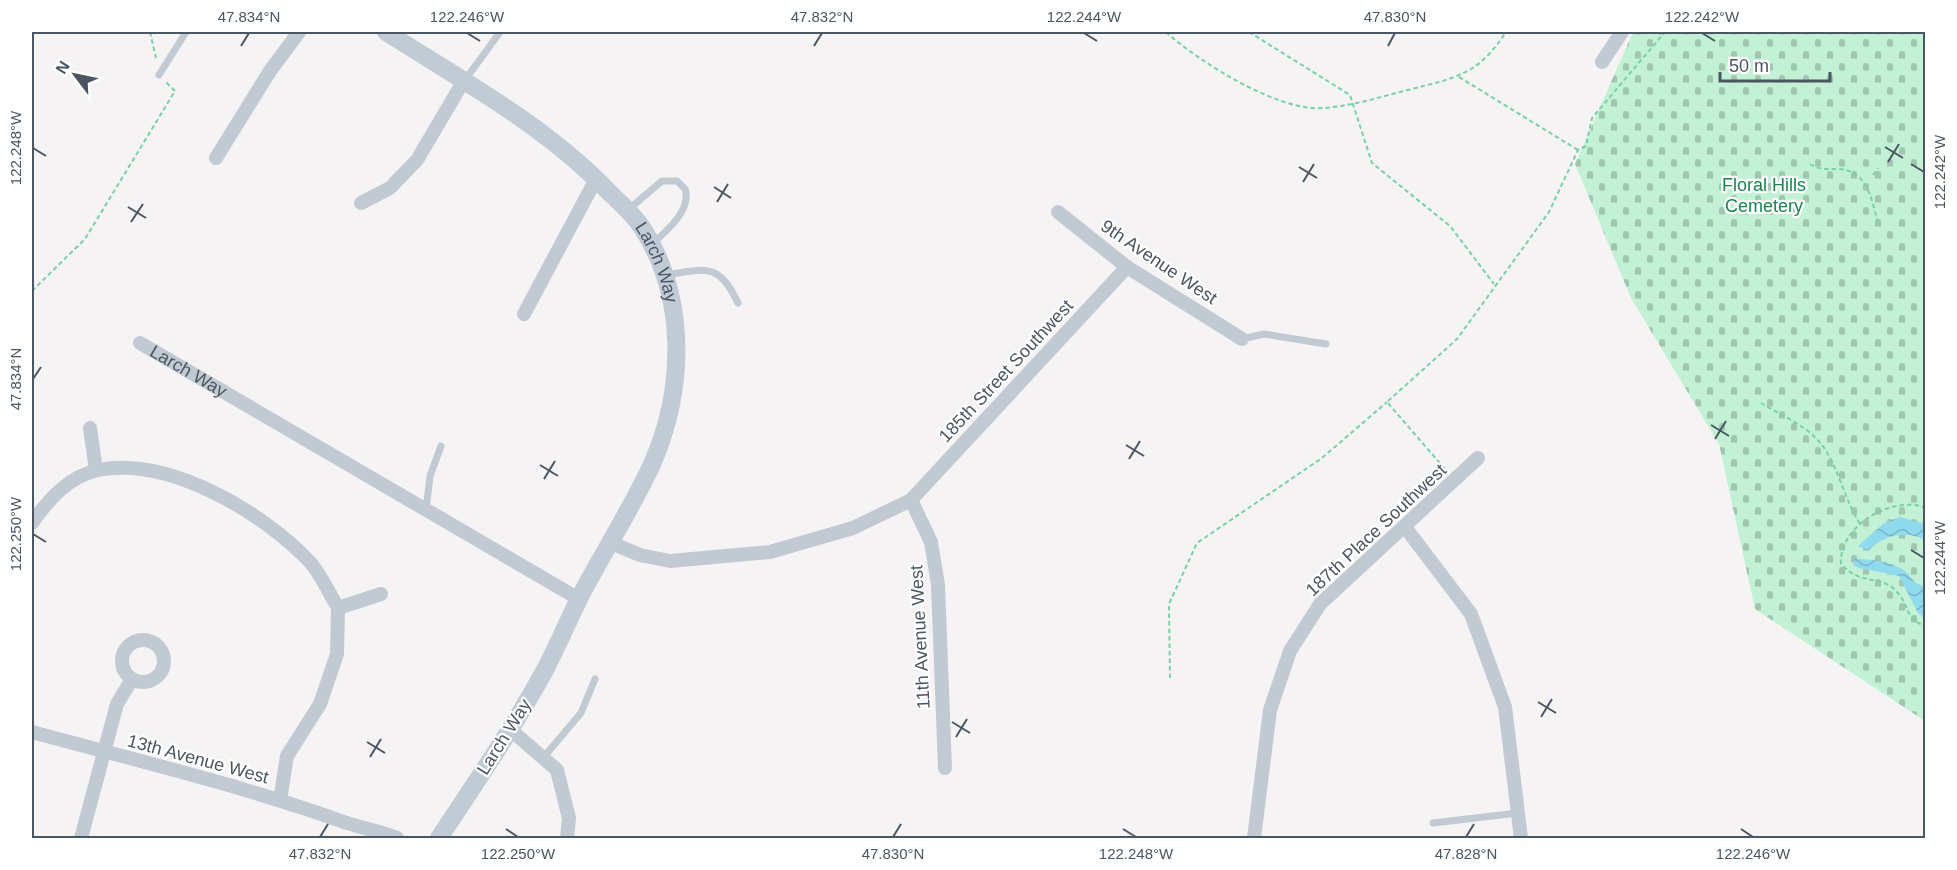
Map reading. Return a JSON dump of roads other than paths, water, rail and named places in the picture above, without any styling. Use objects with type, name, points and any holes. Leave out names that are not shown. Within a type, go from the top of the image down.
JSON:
[{"type":"main road","name":"Larch Way","points":[[386,32],[560,146],[640,224],[651,244],[672,297],[678,334],[669,414],[652,464],[579,599],[547,667],[511,730],[439,838]]},
{"type":"street","points":[[216,159],[270,70],[299,32]]},
{"type":"street","points":[[1602,62],[1622,32]]},
{"type":"street","points":[[361,203],[390,188],[417,160],[463,82]]},
{"type":"street","points":[[524,314],[596,179]]},
{"type":"street","name":"9th Avenue West","points":[[1058,212],[1128,267],[1242,339]]},
{"type":"street","name":"185th Street Southwest","points":[[912,500],[1128,267]]},
{"type":"street","name":"Larch Way","points":[[140,343],[579,599]]},
{"type":"street","points":[[90,428],[96,470]]},
{"type":"street","name":"187th Place Southwest","points":[[1254,838],[1270,710],[1290,651],[1320,604],[1478,458]]},
{"type":"street","points":[[32,523],[66,484],[96,470],[129,467],[173,476],[216,494],[272,528],[311,563],[338,608],[337,654],[320,704],[287,756],[280,800]]},
{"type":"street","points":[[609,542],[640,555],[670,561],[770,552],[853,528],[912,500]]},
{"type":"street","name":"11th Avenue West","points":[[912,500],[931,542],[938,585],[945,768]]},
{"type":"street","points":[[1405,527],[1471,614],[1505,707],[1521,838]]},
{"type":"street","points":[[338,608],[381,594]]},
{"type":"street","points":[[81,838],[117,704],[132,679]]},
{"type":"street","points":[[511,730],[557,770],[569,818],[567,838]]},
{"type":"street","name":"13th Avenue West","points":[[32,732],[280,800],[354,826],[374,828],[397,838]]},
{"type":"street","name":"13th Avenue West","points":[[354,826],[366,838]]},
{"type":"lane","points":[[159,75],[186,32]]},
{"type":"lane","points":[[463,82],[500,32]]},
{"type":"lane","points":[[627,211],[662,181],[677,182],[685,189],[687,198],[676,221],[651,244]]},
{"type":"lane","points":[[664,275],[704,269],[714,272],[722,276],[730,285],[738,303]]},
{"type":"lane","points":[[1242,339],[1264,334],[1326,344]]},
{"type":"lane","points":[[426,510],[430,476],[441,446]]},
{"type":"lane","points":[[543,758],[581,712],[595,679]]},
{"type":"lane","points":[[1433,823],[1518,813]]},
{"type":"water","points":[[1900,517],[1925,524],[1925,540],[1902,535],[1881,541],[1869,550],[1858,546],[1884,523]]},
{"type":"water","points":[[1854,559],[1873,560],[1897,566],[1915,582],[1925,586],[1925,618],[1918,613],[1899,576],[1859,568],[1853,565]]},
{"type":"park label","name":"Floral Hills Cemetery","points":[[1764,195]]}]
